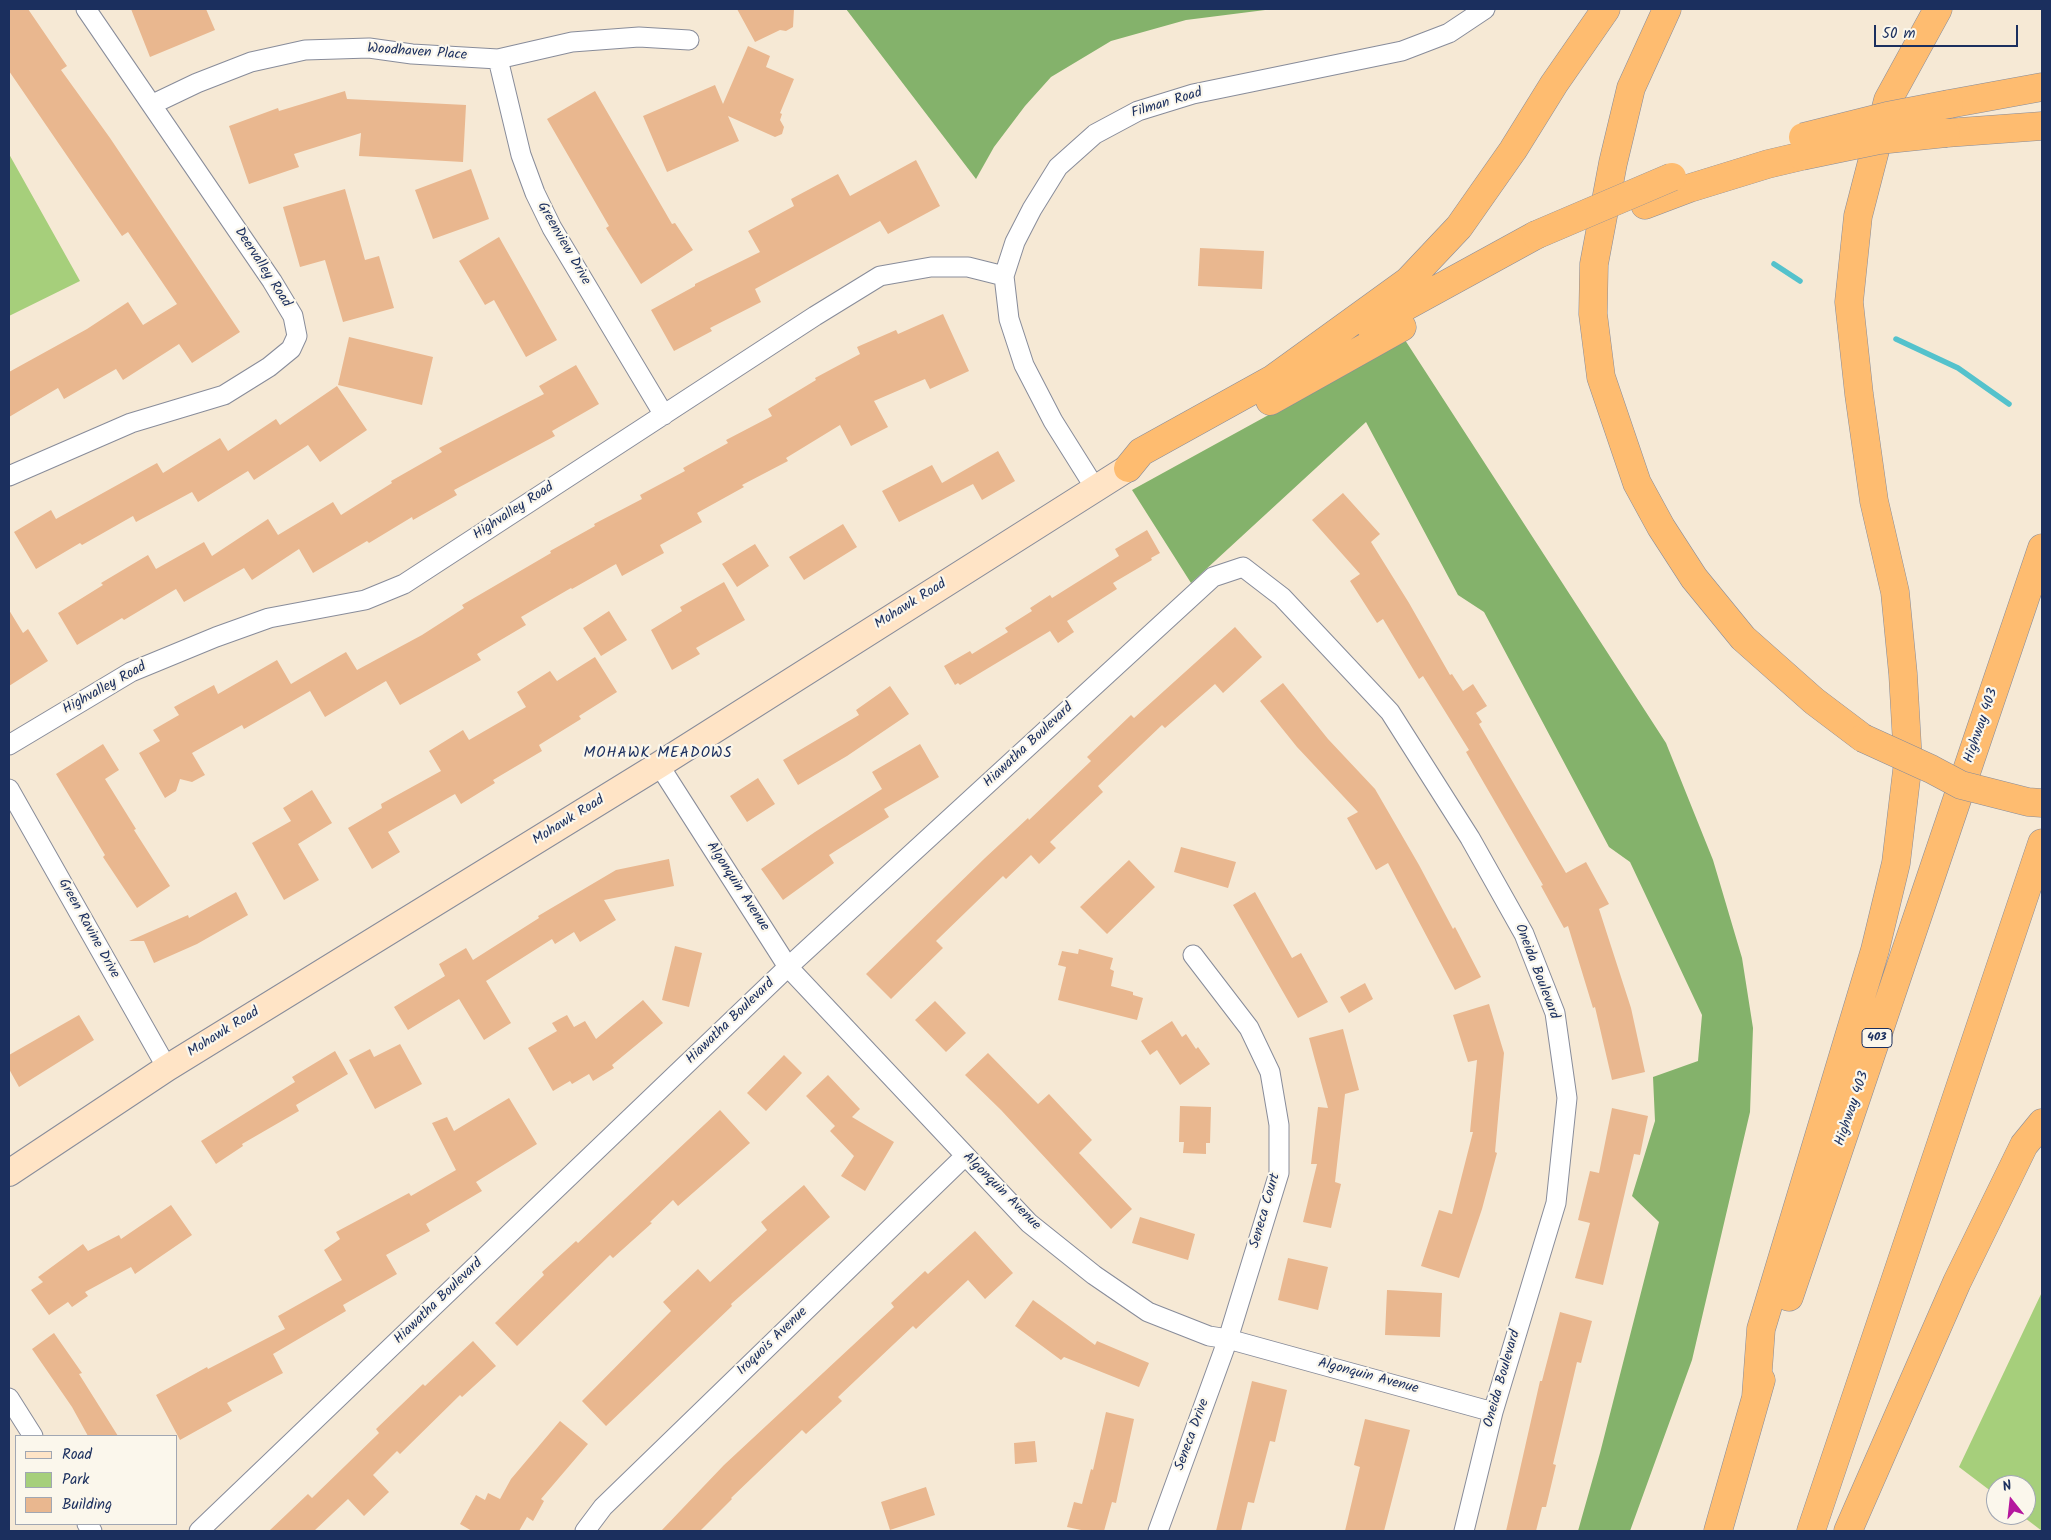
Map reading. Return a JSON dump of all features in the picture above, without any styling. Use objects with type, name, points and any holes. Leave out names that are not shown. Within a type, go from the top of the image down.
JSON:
[{"type":"highway","points":[[1274,378],[1408,281],[1459,228],[1606,9]]},
{"type":"highway","points":[[1667,9],[1631,88],[1594,264],[1593,314],[1601,377],[1638,483],[1660,527],[1694,578],[1743,638],[1814,701],[1863,738],[1961,785],[2028,802],[2042,803]]},
{"type":"highway","points":[[1756,1397],[1762,1328],[1875,950],[1896,863],[1908,762],[1903,674],[1895,592],[1874,501],[1858,394],[1849,302],[1858,216],[1888,100],[1938,9]]},
{"type":"highway","points":[[1128,468],[1150,469],[1423,315],[1536,245],[1697,186],[1768,164],[1803,147],[1887,116],[2042,87]]},
{"type":"highway","points":[[1128,468],[1141,452],[1274,378],[1672,177],[1763,148],[1803,147],[2042,126]]},
{"type":"highway","name":"Highway 403","points":[[1718,1531],[1756,1397],[2042,548]]},
{"type":"highway","points":[[1811,1531],[2042,843]]},
{"type":"highway","points":[[1848,1531],[1957,1282],[2024,1145],[2042,1123]]},
{"type":"main road","name":"Mohawk Road","points":[[9,1173],[167,1068],[659,765],[1128,468]]},
{"type":"street","name":"Deervalley Road","points":[[9,476],[131,423],[224,395],[269,367],[291,349],[296,336],[293,316],[272,281],[153,104],[86,9]]},
{"type":"street","name":"Filman Road","points":[[1095,488],[1053,421],[1024,365],[1009,319],[1004,276],[1015,242],[1032,208],[1058,167],[1095,134],[1138,110],[1193,94],[1402,52],[1449,33],[1486,9]]},
{"type":"street","name":"Woodhaven Place","points":[[153,104],[197,83],[251,62],[305,50],[369,48],[412,54],[498,59],[572,42],[639,37],[690,40]]},
{"type":"street","name":"Greenview Drive","points":[[498,59],[521,155],[535,193],[552,228],[664,414]]},
{"type":"street","name":"Highvalley Road","points":[[9,745],[131,672],[216,637],[269,618],[365,600],[404,584],[815,316],[880,276],[931,267],[968,267],[1004,276]]},
{"type":"street","name":"Hiawatha Boulevard","points":[[200,1531],[788,967],[1213,577],[1243,567],[1282,597]]},
{"type":"street","name":"Oneida Boulevard","points":[[1282,597],[1390,712],[1470,838],[1524,934],[1555,1013],[1567,1098],[1556,1203],[1493,1412],[1464,1531]]},
{"type":"street","name":"Algonquin Avenue","points":[[659,765],[788,967],[1029,1223],[1094,1275],[1148,1312],[1209,1336],[1228,1339],[1493,1412]]},
{"type":"street","name":"Green Ravine Drive","points":[[9,789],[167,1068]]},
{"type":"street","name":"Seneca Court","points":[[1193,955],[1249,1028],[1270,1072],[1279,1125],[1278,1173],[1228,1339]]},
{"type":"street","name":"Iroquois Avenue","points":[[585,1531],[603,1507],[965,1156]]},
{"type":"street","name":"Seneca Drive","points":[[1158,1531],[1228,1339]]},
{"type":"street","points":[[9,1398],[31,1435]]},
{"type":"green space","points":[[846,9],[1273,9],[1186,20],[1111,41],[1051,77],[1025,106],[994,147],[976,179]]},
{"type":"green space","points":[[9,154],[80,281],[9,316]]},
{"type":"green space","points":[[1405,340],[1666,743],[1713,860],[1742,958],[1753,1028],[1750,1112],[1692,1360],[1630,1531],[1578,1531],[1600,1453],[1659,1222],[1632,1196],[1655,1121],[1653,1077],[1698,1061],[1702,1015],[1630,862],[1609,847],[1484,612],[1458,595],[1366,422],[1191,583],[1132,490]]},
{"type":"green space","points":[[2042,1292],[2042,1531],[2034,1525],[2036,1525],[2036,1475],[1986,1475],[1986,1487],[1959,1467]]},
{"type":"building","points":[[9,9],[28,9],[67,66],[61,70],[110,138],[240,332],[192,363],[179,344],[123,380],[116,369],[64,399],[58,388],[9,417],[9,372],[87,329],[128,302],[143,325],[177,304],[128,232],[122,236],[9,71]]},
{"type":"building","points":[[131,9],[206,9],[215,30],[150,57]]},
{"type":"building","points":[[737,9],[794,9],[793,27],[786,31],[780,30],[755,42]]},
{"type":"building","points":[[748,46],[770,56],[766,67],[794,79],[780,113],[782,114],[780,120],[784,127],[782,134],[775,137],[728,116],[739,141],[667,172],[643,116],[715,85],[723,104]]},
{"type":"building","points":[[345,91],[347,99],[466,105],[463,162],[359,156],[361,133],[294,154],[299,167],[249,184],[229,126],[278,108],[279,111]]},
{"type":"building","points":[[595,91],[672,224],[675,223],[693,250],[641,284],[606,228],[609,226],[547,119]]},
{"type":"building","points":[[916,160],[940,206],[888,234],[880,221],[755,289],[761,302],[710,328],[712,331],[674,351],[651,310],[695,286],[695,284],[760,252],[748,231],[794,206],[791,199],[838,174],[850,196]]},
{"type":"building","points":[[471,169],[489,219],[433,239],[415,190]]},
{"type":"building","points":[[345,189],[365,260],[379,256],[394,308],[343,322],[325,260],[300,267],[283,207]]},
{"type":"building","points":[[499,237],[557,340],[526,357],[494,300],[485,305],[459,261]]},
{"type":"building","points":[[1200,248],[1264,251],[1262,289],[1198,286]]},
{"type":"building","points":[[943,314],[969,371],[930,389],[925,379],[874,401],[888,427],[851,446],[840,425],[786,458],[788,461],[742,485],[744,487],[697,513],[702,522],[660,545],[664,553],[622,576],[616,564],[571,588],[521,617],[526,625],[477,654],[481,660],[400,705],[386,681],[325,717],[310,691],[244,729],[242,725],[192,753],[205,775],[192,782],[180,779],[176,791],[165,798],[139,753],[160,741],[153,730],[179,715],[174,707],[214,685],[218,694],[277,660],[291,684],[346,652],[357,670],[422,635],[464,608],[462,605],[595,526],[594,524],[642,499],[640,495],[685,471],[683,468],[728,443],[726,440],[772,416],[768,409],[816,380],[815,378],[860,354],[857,347],[896,330],[898,334]]},
{"type":"building","points":[[349,337],[433,357],[422,405],[338,385]]},
{"type":"building","points":[[576,365],[599,404],[552,431],[555,436],[454,490],[457,495],[413,520],[412,517],[369,543],[367,541],[313,573],[299,549],[252,580],[244,568],[184,602],[176,589],[77,645],[58,613],[103,585],[101,583],[148,555],[156,569],[204,542],[212,556],[268,519],[278,535],[333,502],[341,515],[392,483],[391,481],[442,452],[439,448],[544,394],[539,386]]},
{"type":"building","points":[[337,386],[367,430],[320,462],[308,445],[254,480],[248,471],[198,502],[192,492],[136,522],[133,516],[82,545],[80,543],[36,569],[14,532],[51,510],[56,519],[157,463],[163,473],[220,438],[228,451],[276,419],[280,425]]},
{"type":"building","points":[[998,451],[1015,481],[982,500],[973,484],[899,522],[882,491],[932,465],[942,483]]},
{"type":"building","points":[[1343,493],[1380,534],[1371,542],[1409,603],[1450,675],[1452,674],[1463,691],[1473,684],[1487,706],[1476,713],[1482,722],[1479,724],[1566,873],[1586,862],[1609,904],[1599,909],[1631,1008],[1645,1072],[1612,1080],[1595,1007],[1593,1008],[1568,926],[1564,928],[1541,886],[1543,885],[1466,752],[1469,750],[1423,676],[1419,679],[1383,619],[1377,623],[1350,581],[1360,574],[1312,520]]},
{"type":"building","points":[[843,524],[857,547],[804,580],[789,557]]},
{"type":"building","points":[[1147,530],[1160,553],[1151,558],[1152,560],[1113,583],[1117,589],[1067,621],[1074,632],[1058,643],[1050,631],[960,685],[958,683],[955,685],[944,666],[970,651],[972,654],[1008,632],[1005,628],[1032,611],[1030,608],[1050,595],[1052,598],[1119,556],[1115,549]]},
{"type":"building","points":[[755,544],[769,566],[737,587],[722,564]]},
{"type":"building","points":[[724,582],[745,620],[696,648],[700,654],[672,670],[651,630],[682,611],[680,607]]},
{"type":"building","points":[[9,610],[23,633],[28,629],[48,661],[9,686]]},
{"type":"building","points":[[609,611],[627,640],[601,656],[583,628]]},
{"type":"building","points":[[1235,627],[1262,657],[1223,693],[1215,684],[1165,728],[1162,725],[1098,786],[1103,792],[1050,842],[1056,848],[1039,864],[1031,855],[1006,879],[1003,876],[936,941],[943,948],[891,999],[866,974],[985,858],[1028,818],[1029,820],[1091,761],[1087,757],[1131,715],[1134,718]]},
{"type":"building","points":[[595,657],[617,692],[579,716],[581,719],[539,745],[542,751],[493,780],[495,783],[461,804],[455,794],[388,832],[400,852],[372,869],[348,828],[382,808],[381,804],[441,771],[429,751],[463,730],[469,740],[526,707],[517,692],[550,671],[557,681]]},
{"type":"building","points":[[1283,683],[1328,739],[1375,789],[1453,929],[1455,927],[1481,977],[1455,990],[1388,863],[1376,870],[1347,818],[1358,812],[1297,747],[1260,701]]},
{"type":"building","points":[[890,686],[909,714],[847,756],[798,785],[783,760],[859,715],[856,710]]},
{"type":"building","points":[[103,744],[119,770],[105,779],[136,829],[134,830],[170,886],[137,908],[103,857],[105,855],[56,774]]},
{"type":"building","points":[[920,744],[939,777],[884,809],[889,817],[829,855],[834,863],[783,900],[761,869],[882,789],[872,772]]},
{"type":"building","points":[[758,778],[775,804],[747,822],[730,796]]},
{"type":"building","points":[[312,790],[332,823],[298,844],[319,880],[284,900],[252,843],[291,821],[283,808]]},
{"type":"building","points":[[1181,847],[1236,862],[1228,888],[1174,872]]},
{"type":"building","points":[[669,859],[674,886],[604,900],[616,920],[580,942],[574,932],[555,944],[552,939],[486,981],[511,1023],[484,1040],[459,999],[408,1030],[394,1007],[445,976],[439,964],[466,948],[473,960],[539,918],[538,916],[616,870]]},
{"type":"building","points":[[1129,860],[1155,887],[1107,934],[1080,907]]},
{"type":"building","points":[[236,892],[248,915],[197,944],[154,963],[144,941],[129,941],[188,915],[189,918]]},
{"type":"building","points":[[1255,892],[1292,958],[1301,953],[1328,1002],[1298,1018],[1233,905]]},
{"type":"building","points":[[675,946],[702,953],[689,1007],[662,1000]]},
{"type":"building","points":[[1079,949],[1113,958],[1110,969],[1114,971],[1111,986],[1133,992],[1133,995],[1143,998],[1137,1020],[1058,1000],[1066,967],[1058,965],[1062,951],[1078,954]]},
{"type":"building","points":[[1365,983],[1373,999],[1349,1013],[1340,997]]},
{"type":"building","points":[[643,1000],[663,1023],[612,1065],[614,1068],[593,1081],[589,1074],[572,1084],[570,1081],[553,1091],[528,1048],[557,1031],[552,1023],[567,1015],[574,1027],[585,1021],[596,1039]]},
{"type":"building","points":[[935,1001],[966,1033],[946,1052],[915,1020]]},
{"type":"building","points":[[1489,1004],[1504,1053],[1495,1152],[1497,1153],[1482,1209],[1459,1278],[1421,1266],[1439,1210],[1452,1214],[1473,1132],[1470,1132],[1477,1060],[1468,1062],[1453,1015]]},
{"type":"building","points":[[79,1015],[94,1040],[19,1087],[9,1069],[9,1055]]},
{"type":"building","points":[[1172,1021],[1182,1037],[1186,1034],[1196,1049],[1198,1047],[1210,1064],[1180,1085],[1157,1050],[1150,1055],[1141,1041]]},
{"type":"building","points":[[1343,1029],[1359,1090],[1345,1094],[1335,1182],[1341,1184],[1331,1228],[1303,1222],[1317,1164],[1311,1164],[1318,1107],[1328,1108],[1309,1038]]},
{"type":"building","points":[[400,1044],[422,1084],[375,1109],[349,1060],[370,1049],[374,1057]]},
{"type":"building","points":[[335,1051],[348,1074],[296,1105],[299,1111],[242,1144],[243,1146],[216,1164],[201,1141],[295,1082],[292,1077]]},
{"type":"building","points":[[988,1053],[1038,1104],[1049,1094],[1092,1140],[1079,1153],[1132,1209],[1111,1229],[1001,1110],[965,1075]]},
{"type":"building","points":[[784,1055],[802,1073],[766,1111],[747,1093]]},
{"type":"building","points":[[828,1075],[860,1109],[852,1117],[894,1142],[865,1191],[841,1176],[854,1156],[830,1131],[835,1126],[806,1096]]},
{"type":"building","points":[[509,1098],[537,1144],[476,1182],[482,1191],[426,1224],[430,1231],[386,1255],[397,1274],[343,1305],[346,1311],[273,1354],[283,1373],[227,1403],[232,1411],[180,1440],[156,1395],[207,1367],[208,1369],[285,1329],[278,1316],[342,1280],[324,1250],[340,1239],[336,1232],[409,1193],[411,1196],[456,1170],[432,1123],[447,1117],[454,1131]]},
{"type":"building","points":[[1180,1106],[1211,1107],[1210,1143],[1206,1143],[1206,1154],[1183,1153],[1184,1142],[1179,1142]]},
{"type":"building","points":[[1612,1108],[1648,1116],[1640,1155],[1634,1154],[1603,1285],[1575,1278],[1590,1223],[1578,1220],[1590,1171],[1599,1173]]},
{"type":"building","points":[[720,1110],[750,1143],[678,1206],[673,1200],[650,1222],[652,1223],[613,1258],[610,1255],[517,1346],[495,1323],[544,1275],[542,1272],[576,1241],[578,1243]]},
{"type":"building","points":[[804,1185],[830,1217],[731,1304],[732,1306],[606,1426],[582,1401],[671,1311],[663,1302],[698,1269],[710,1282],[767,1230],[761,1222]]},
{"type":"building","points":[[171,1205],[192,1235],[135,1274],[131,1267],[85,1292],[88,1296],[72,1307],[68,1302],[49,1315],[31,1290],[43,1282],[38,1277],[83,1244],[88,1251],[119,1235],[121,1239]]},
{"type":"building","points":[[1140,1217],[1195,1234],[1188,1260],[1132,1243]]},
{"type":"building","points":[[975,1231],[1013,1273],[985,1299],[968,1280],[916,1329],[913,1326],[838,1397],[842,1401],[806,1434],[802,1430],[731,1498],[700,1531],[661,1531],[724,1465],[894,1307],[891,1303],[925,1271],[928,1274]]},
{"type":"building","points":[[1288,1258],[1328,1267],[1318,1310],[1278,1300]]},
{"type":"building","points":[[1387,1290],[1442,1293],[1440,1337],[1385,1335]]},
{"type":"building","points":[[1033,1300],[1095,1345],[1097,1341],[1149,1363],[1139,1387],[1064,1357],[1061,1360],[1015,1326]]},
{"type":"building","points":[[1560,1312],[1592,1321],[1581,1363],[1577,1362],[1553,1464],[1556,1465],[1546,1507],[1542,1507],[1536,1531],[1506,1531],[1540,1381],[1542,1381]]},
{"type":"building","points":[[54,1333],[82,1373],[79,1374],[117,1435],[87,1435],[72,1407],[32,1349]]},
{"type":"building","points":[[473,1341],[496,1366],[462,1397],[460,1395],[400,1454],[397,1451],[373,1475],[389,1492],[364,1516],[348,1499],[314,1531],[269,1531],[308,1494],[312,1498],[379,1433],[376,1429],[423,1384],[425,1386]]},
{"type":"building","points":[[1252,1381],[1287,1390],[1275,1442],[1270,1441],[1254,1503],[1248,1502],[1241,1531],[1216,1531]]},
{"type":"building","points":[[1106,1412],[1134,1419],[1116,1503],[1112,1502],[1104,1531],[1086,1531],[1067,1527],[1074,1502],[1082,1504],[1091,1469],[1093,1470]]},
{"type":"building","points":[[1365,1419],[1410,1430],[1384,1531],[1345,1531],[1360,1467],[1354,1465]]},
{"type":"building","points":[[560,1421],[588,1444],[541,1499],[544,1501],[533,1521],[527,1517],[519,1531],[472,1531],[460,1524],[476,1495],[485,1500],[488,1493],[500,1499],[511,1479]]},
{"type":"building","points":[[1035,1441],[1037,1462],[1015,1464],[1014,1443]]},
{"type":"building","points":[[926,1487],[935,1515],[890,1530],[881,1502]]},
{"type":"waterway","points":[[1774,264],[1800,281]]},
{"type":"waterway","points":[[1896,339],[1958,368],[2009,404]]},
{"type":"district","name":"MOHAWK MEADOWS","points":[[658,754]]}]
